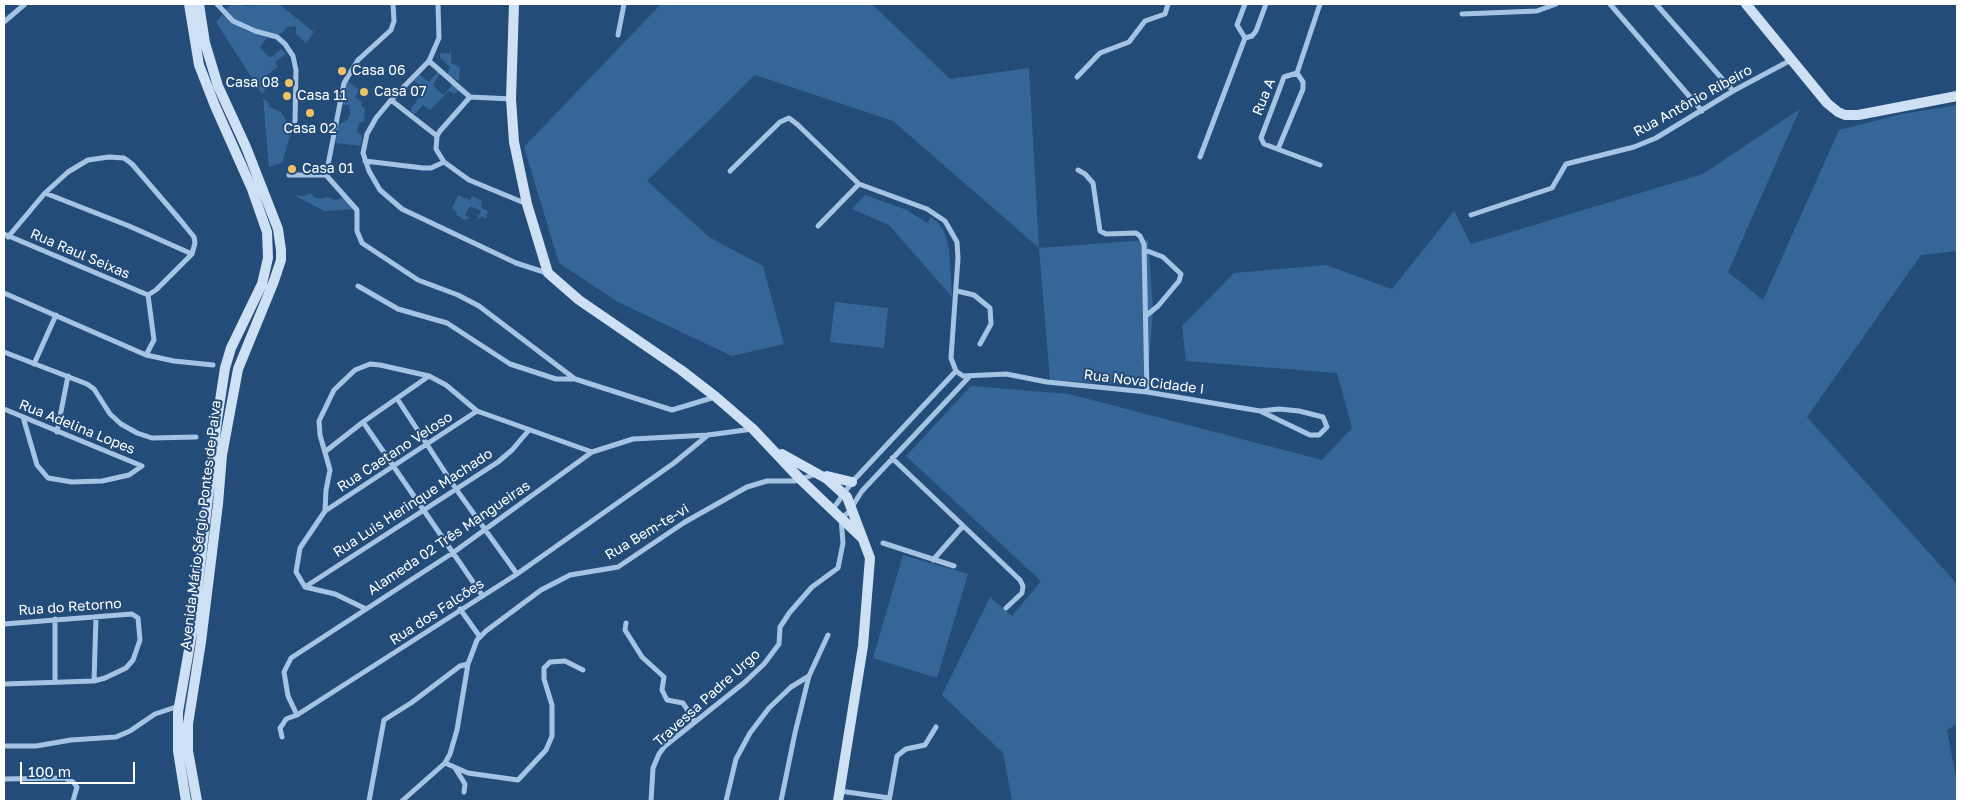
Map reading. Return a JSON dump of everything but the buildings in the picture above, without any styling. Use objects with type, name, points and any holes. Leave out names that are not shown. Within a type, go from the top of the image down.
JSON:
[{"type":"main road","name":"Avenida Mário Sérgio Pontes de Paiva","points":[[186,801],[178,751],[179,706],[193,627],[212,460],[225,368],[231,348],[262,284],[268,258],[267,232],[252,189],[214,106],[199,65],[189,4]]},
{"type":"main road","name":"Avenida Mário Sérgio Pontes de Paiva","points":[[197,801],[188,751],[188,724],[201,642],[222,456],[238,370],[281,260],[278,229],[215,77],[204,43],[199,4]]},
{"type":"main road","points":[[514,4],[511,99],[514,142],[527,204],[548,273],[579,300],[716,397],[753,429],[801,480],[863,539]]},
{"type":"main road","points":[[1746,4],[1832,108],[1846,115],[1886,111],[1957,96]]},
{"type":"main road","points":[[772,449],[817,474],[843,493],[852,506],[870,558],[862,654],[839,796]]},
{"type":"main road","points":[[817,474],[852,482]]},
{"type":"street","points":[[4,22],[25,4]]},
{"type":"street","points":[[217,4],[233,21],[255,31],[277,37],[285,44],[293,56],[296,70],[294,120]]},
{"type":"street","points":[[326,175],[344,83],[358,60],[387,34],[394,25],[394,4]]},
{"type":"street","points":[[438,4],[439,38],[429,61],[376,118],[367,134],[363,153],[365,161],[380,190],[402,209],[516,264],[548,273]]},
{"type":"street","points":[[618,35],[624,4]]},
{"type":"street","points":[[1077,77],[1100,53],[1129,42],[1145,21],[1165,14],[1168,4]]},
{"type":"street","points":[[1245,4],[1237,26],[1245,38]]},
{"type":"street","points":[[1245,38],[1252,36],[1256,31],[1266,4]]},
{"type":"street","points":[[1297,73],[1320,4]]},
{"type":"street","points":[[1462,14],[1537,11],[1556,4]]},
{"type":"street","points":[[1610,4],[1702,111]]},
{"type":"street","points":[[1656,4],[1733,91]]},
{"type":"street","points":[[1200,157],[1245,38]]},
{"type":"street","name":"Rua Antônio Ribeiro","points":[[1471,215],[1552,188],[1566,164],[1649,141],[1733,91],[1792,60]]},
{"type":"street","points":[[429,61],[470,97],[511,99]]},
{"type":"street","name":"Rua A","points":[[1278,150],[1303,90],[1303,82],[1297,73],[1284,77],[1261,134],[1262,142],[1278,150],[1320,165]]},
{"type":"street","points":[[470,97],[437,136],[436,148],[444,162],[469,180],[527,204]]},
{"type":"street","points":[[391,100],[437,136]]},
{"type":"street","points":[[730,171],[780,122],[789,118],[798,124],[859,184],[927,210],[945,222],[957,242],[957,291],[951,352],[952,365],[956,371],[969,377],[862,491],[846,516],[841,518]]},
{"type":"street","points":[[6,235],[45,193],[68,172],[88,160],[109,157],[124,158],[137,169],[194,237],[195,249],[156,290],[148,294],[154,340],[146,355]]},
{"type":"street","points":[[365,161],[423,168],[431,168],[444,162]]},
{"type":"street","points":[[1078,170],[1086,174],[1093,183],[1100,231],[1106,234],[1136,233],[1142,238],[1145,250],[1147,392]]},
{"type":"street","points":[[289,175],[326,175],[357,210],[357,231],[362,243],[418,280],[458,295],[479,306],[574,379]]},
{"type":"street","points":[[818,226],[859,184]]},
{"type":"street","points":[[45,193],[129,226],[192,254]]},
{"type":"street","name":"Rua Raul Seixas","points":[[6,235],[148,294]]},
{"type":"street","points":[[1145,250],[1163,257],[1181,274],[1178,281],[1158,306],[1147,315]]},
{"type":"street","points":[[358,286],[398,309],[447,323],[510,364],[556,379],[574,379],[672,410],[716,397]]},
{"type":"street","points":[[957,291],[974,295],[990,308],[991,324],[980,344]]},
{"type":"street","points":[[4,293],[146,355],[174,361],[213,365]]},
{"type":"street","points":[[34,364],[56,315]]},
{"type":"street","points":[[4,352],[68,376],[94,389],[110,414],[137,433],[152,438],[196,437]]},
{"type":"street","points":[[304,587],[296,572],[298,554],[325,511],[326,490],[330,476],[326,451],[320,435],[319,422],[334,390],[355,370],[370,364],[380,364],[429,376],[454,390],[477,411],[592,452]]},
{"type":"street","points":[[833,510],[852,482],[956,371]]},
{"type":"street","name":"Rua Nova Cidade I","points":[[969,377],[1000,374],[1046,382],[1147,392],[1260,410],[1278,409],[1316,414],[1323,417],[1327,427],[1323,433],[1315,436],[1275,420],[1260,410]]},
{"type":"street","points":[[57,432],[68,376]]},
{"type":"street","points":[[326,451],[363,422],[398,400],[429,376]]},
{"type":"street","points":[[398,400],[456,489],[516,574]]},
{"type":"street","name":"Rua Adelina Lopes","points":[[4,409],[141,465],[140,470],[102,481],[65,482],[48,478],[37,465],[23,417]]},
{"type":"street","name":"Rua Caetano Veloso","points":[[325,511],[427,446],[477,411]]},
{"type":"street","points":[[363,422],[396,466],[482,595]]},
{"type":"street","name":"Alameda 02 Três Mangueiras","points":[[304,587],[335,594],[366,609],[454,552],[592,452],[633,439],[708,435],[753,429]]},
{"type":"street","name":"Rua Luis Herinque Machado","points":[[304,587],[498,462],[529,430]]},
{"type":"street","name":"Rua dos Falcões","points":[[282,737],[280,728],[282,724],[516,574],[674,463],[708,435]]},
{"type":"street","points":[[890,443],[899,451]]},
{"type":"street","points":[[892,458],[1020,580],[1023,586],[1022,592],[1006,608]]},
{"type":"street","name":"Rua Bem-te-vi","points":[[402,801],[445,763],[450,754],[457,730],[468,664],[480,637],[541,590],[570,575],[618,567],[685,522],[741,490],[768,481],[801,480],[817,474]]},
{"type":"street","points":[[852,482],[862,491]]},
{"type":"street","name":"Travessa Padre Urgo","points":[[651,801],[655,762],[665,746],[745,682],[764,664],[779,644],[780,627],[786,617],[812,586],[838,568],[843,543],[841,518]]},
{"type":"street","points":[[933,560],[963,526]]},
{"type":"street","points":[[883,543],[954,566]]},
{"type":"street","points":[[297,715],[288,696],[284,672],[287,662],[366,609]]},
{"type":"street","points":[[460,609],[480,637]]},
{"type":"street","name":"Rua do Retorno","points":[[4,624],[135,615],[139,621],[140,640],[133,660],[126,668],[94,681],[4,684]]},
{"type":"street","points":[[94,681],[96,617]]},
{"type":"street","points":[[55,619],[55,682]]},
{"type":"street","points":[[626,624],[625,630],[642,657],[659,672],[664,682],[662,690],[667,700],[683,704],[695,722]]},
{"type":"street","points":[[781,801],[794,733],[809,676],[828,635]]},
{"type":"street","points":[[445,763],[468,773],[518,780],[546,750],[552,736],[552,704],[544,679],[544,668],[550,662],[565,661],[583,670]]},
{"type":"street","points":[[369,801],[384,720],[411,703],[460,666],[468,664]]},
{"type":"street","points":[[726,801],[736,760],[750,733],[769,708],[791,687],[809,676]]},
{"type":"street","points":[[4,746],[36,746],[71,740],[116,737],[130,731],[155,714],[179,706]]},
{"type":"street","points":[[839,796],[889,800],[897,756],[906,749],[925,745],[936,727]]},
{"type":"street","points":[[455,768],[465,784],[464,792]]},
{"type":"street","points":[[4,779],[65,778],[73,782],[77,787],[72,801]]},
{"type":"shaded area","points":[[231,4],[244,4],[244,6],[279,4],[314,32],[306,43],[296,34],[296,26],[287,27],[282,33],[276,35],[251,28],[234,20],[225,11]]},
{"type":"shaded area","points":[[661,4],[872,4],[950,79],[1029,68],[1039,248],[893,121],[755,75],[647,181],[709,237],[763,266],[784,344],[732,356],[618,302],[559,263],[524,147]]},
{"type":"shaded area","points":[[222,15],[245,30],[267,38],[260,47],[270,58],[281,49],[286,54],[275,62],[278,67],[264,77],[268,86],[262,94],[216,22]]},
{"type":"shaded area","points":[[451,45],[451,63],[460,67],[459,81],[447,75],[450,67],[440,57],[440,53],[450,54]]},
{"type":"shaded area","points":[[438,71],[440,74],[433,85],[438,91],[444,95],[453,84],[467,98],[458,91],[454,94],[449,91],[430,110],[423,105],[415,114],[410,110],[425,90],[414,81],[419,74],[429,82]]},
{"type":"shaded area","points":[[347,81],[360,90],[355,97],[362,102],[361,105],[365,109],[364,121],[359,123],[357,132],[362,135],[361,146],[336,143],[338,125],[347,120],[350,114],[349,105],[343,105],[342,98]]},
{"type":"shaded area","points":[[263,98],[270,104],[268,106],[281,112],[287,122],[294,123],[282,163],[269,167]]},
{"type":"shaded area","points":[[1957,105],[1957,251],[1921,255],[1807,417],[1957,584],[1957,724],[1947,730],[1957,783],[1957,801],[1012,801],[1003,753],[942,695],[990,597],[1012,616],[1041,581],[906,456],[971,386],[1069,394],[1322,460],[1352,428],[1337,373],[1186,361],[1182,326],[1234,273],[1326,265],[1392,289],[1454,211],[1471,244],[1703,174],[1800,109],[1728,272],[1763,300],[1839,130],[1902,114]]},
{"type":"shaded area","points":[[310,193],[317,199],[328,197],[336,200],[344,197],[355,209],[324,211],[294,195],[304,196]]},
{"type":"shaded area","points":[[458,195],[470,200],[472,196],[482,201],[481,208],[488,211],[486,219],[482,216],[476,221],[481,211],[470,206],[465,215],[470,218],[464,220],[456,214],[457,212],[452,209]]},
{"type":"shaded area","points":[[865,195],[907,210],[927,223],[931,217],[938,223],[945,234],[949,249],[952,297],[889,225],[852,209]]},
{"type":"shaded area","points":[[1148,240],[1153,310],[1147,386],[1050,380],[1039,248]]},
{"type":"shaded area","points":[[835,302],[888,308],[884,348],[830,342]]},
{"type":"shaded area","points":[[903,555],[968,574],[937,678],[873,658]]},
{"type":"place","name":"Casa 06","points":[[342,71]]},
{"type":"place","name":"Casa 08","points":[[289,83]]},
{"type":"place","name":"Casa 07","points":[[364,92]]},
{"type":"place","name":"Casa 11","points":[[287,96]]},
{"type":"place","name":"Casa 02","points":[[310,113]]},
{"type":"place","name":"Casa 01","points":[[292,169]]}]
